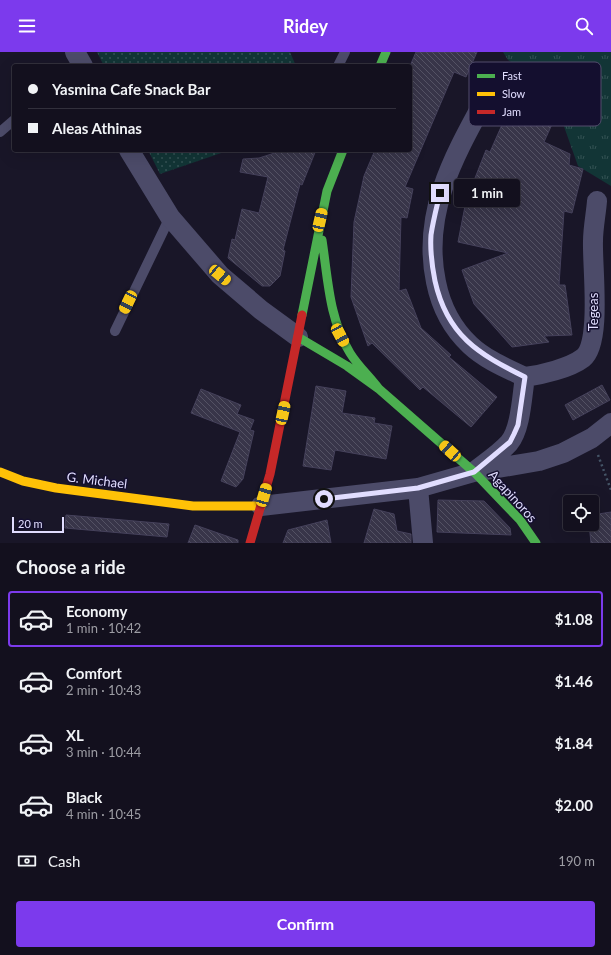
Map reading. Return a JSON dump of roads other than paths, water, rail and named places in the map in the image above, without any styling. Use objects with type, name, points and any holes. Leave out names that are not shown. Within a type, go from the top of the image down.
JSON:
[{"type":"main road","points":[[381,64],[386,52]]},
{"type":"main road","points":[[250,543],[252,524],[261,506],[270,474],[320,220],[327,191],[342,152]]},
{"type":"main road","points":[[320,220],[332,314],[340,335],[350,353],[379,389]]},
{"type":"main road","points":[[298,337],[347,366],[379,389]]},
{"type":"main road","name":"Agapinoros","points":[[379,389],[474,472],[520,520],[536,543]]},
{"type":"main road","name":"G. Michael","points":[[0,472],[23,480],[56,488],[193,506],[261,506]]},
{"type":"main road","name":"G. Michael","points":[[193,506],[220,515]]},
{"type":"street","points":[[471,126],[451,164],[440,193],[431,235],[433,269],[439,297],[449,320],[470,345],[493,362],[525,377],[518,425],[510,442],[474,472]]},
{"type":"street","points":[[130,152],[170,217],[220,275],[261,310],[298,337]]},
{"type":"street","name":"Tegeas","points":[[525,377],[550,373],[583,358],[590,348],[594,322],[593,240],[597,201]]},
{"type":"street","points":[[261,506],[418,488],[474,472],[539,461],[563,453],[592,438],[611,423]]},
{"type":"street","points":[[418,488],[424,543]]},
{"type":"lane","points":[[339,64],[345,52]]},
{"type":"lane","points":[[0,132],[12,122]]},
{"type":"lane","points":[[115,331],[170,217]]}]
